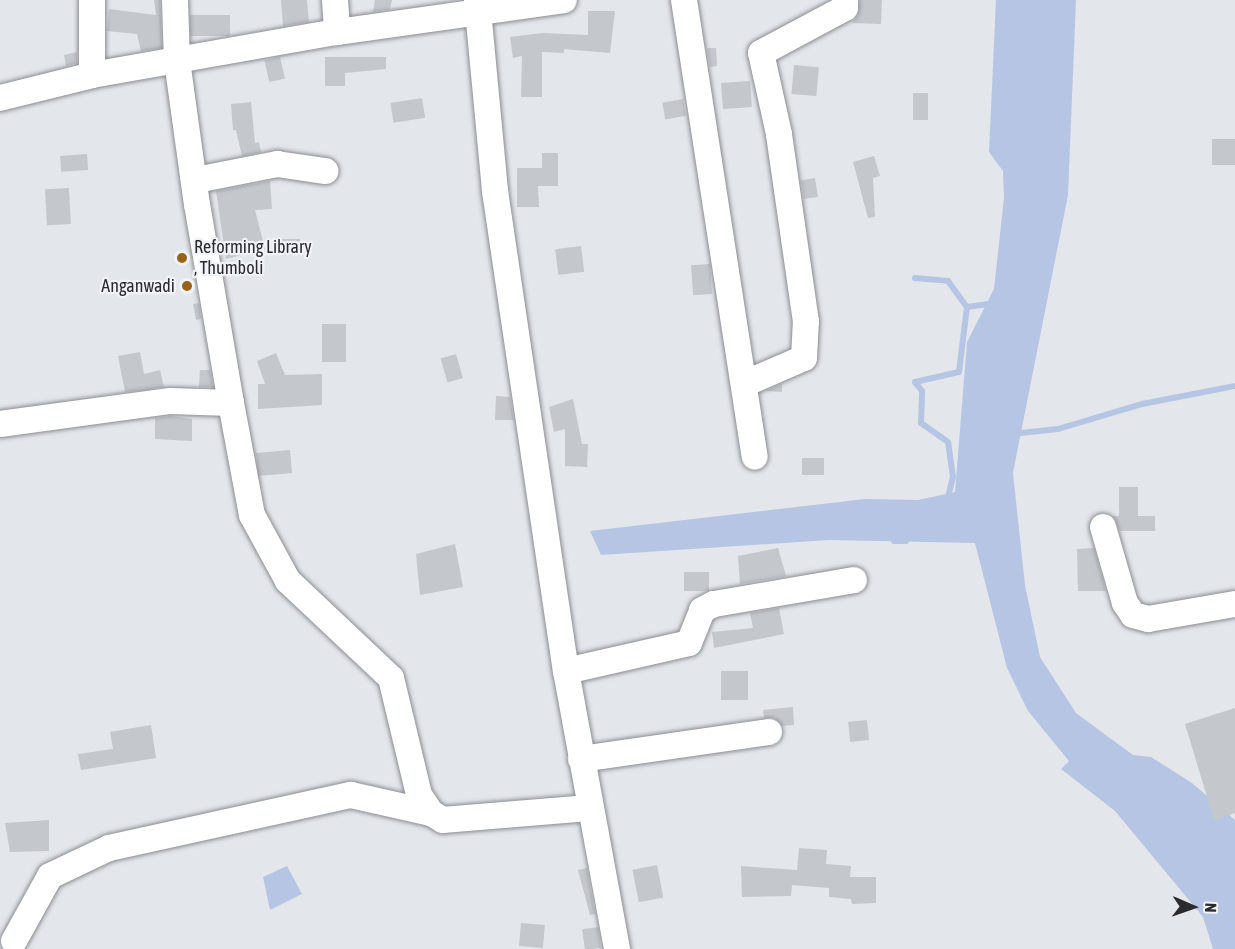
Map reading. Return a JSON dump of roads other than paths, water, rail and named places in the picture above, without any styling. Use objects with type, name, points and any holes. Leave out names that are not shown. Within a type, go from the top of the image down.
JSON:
[{"type":"street","points":[[92,0],[92,75]]},
{"type":"street","points":[[175,0],[177,61],[231,403],[252,515],[288,581],[391,678],[419,795],[430,813]]},
{"type":"street","points":[[335,0],[337,32]]},
{"type":"street","points":[[0,98],[92,75],[478,7],[564,0]]},
{"type":"street","points":[[684,0],[755,457]]},
{"type":"street","points":[[744,384],[804,358],[806,322],[779,134],[761,53],[845,8],[845,0]]},
{"type":"street","points":[[478,7],[495,191],[566,671],[589,808],[617,949]]},
{"type":"street","points":[[196,180],[277,164],[325,171]]},
{"type":"street","points":[[0,424],[170,401],[231,403]]},
{"type":"street","points":[[1103,527],[1125,603],[1133,615],[1148,619],[1235,604]]},
{"type":"street","points":[[566,671],[689,643],[702,610],[714,604],[854,580]]},
{"type":"street","points":[[581,759],[769,732]]},
{"type":"street","points":[[14,940],[50,876],[109,848],[351,795],[430,813],[443,820],[589,808]]},
{"type":"water","points":[[996,0],[1076,0],[1068,195],[1013,473],[1025,585],[1040,657],[1076,713],[1133,755],[1151,757],[1192,783],[1235,820],[1235,949],[1213,949],[1203,917],[1115,811],[1061,769],[1069,761],[1028,711],[1007,668],[975,543],[829,540],[601,555],[590,531],[865,499],[918,500],[955,492],[967,342],[994,289],[1004,198],[1003,171],[989,152]]},
{"type":"water","points":[[287,866],[302,894],[270,910],[263,877]]},
{"type":"waterway","points":[[915,278],[948,281],[967,307],[994,303]]},
{"type":"waterway","points":[[947,501],[953,477],[948,442],[921,423],[922,391],[915,382],[959,372],[967,307]]},
{"type":"waterway","points":[[1012,434],[1058,429],[1142,404],[1235,386]]},
{"type":"waterway","points":[[894,541],[906,541]]},
{"type":"place","name":"Reforming Library , Thumboli","points":[[182,258]]},
{"type":"place","name":"Anganwadi","points":[[187,286]]}]
